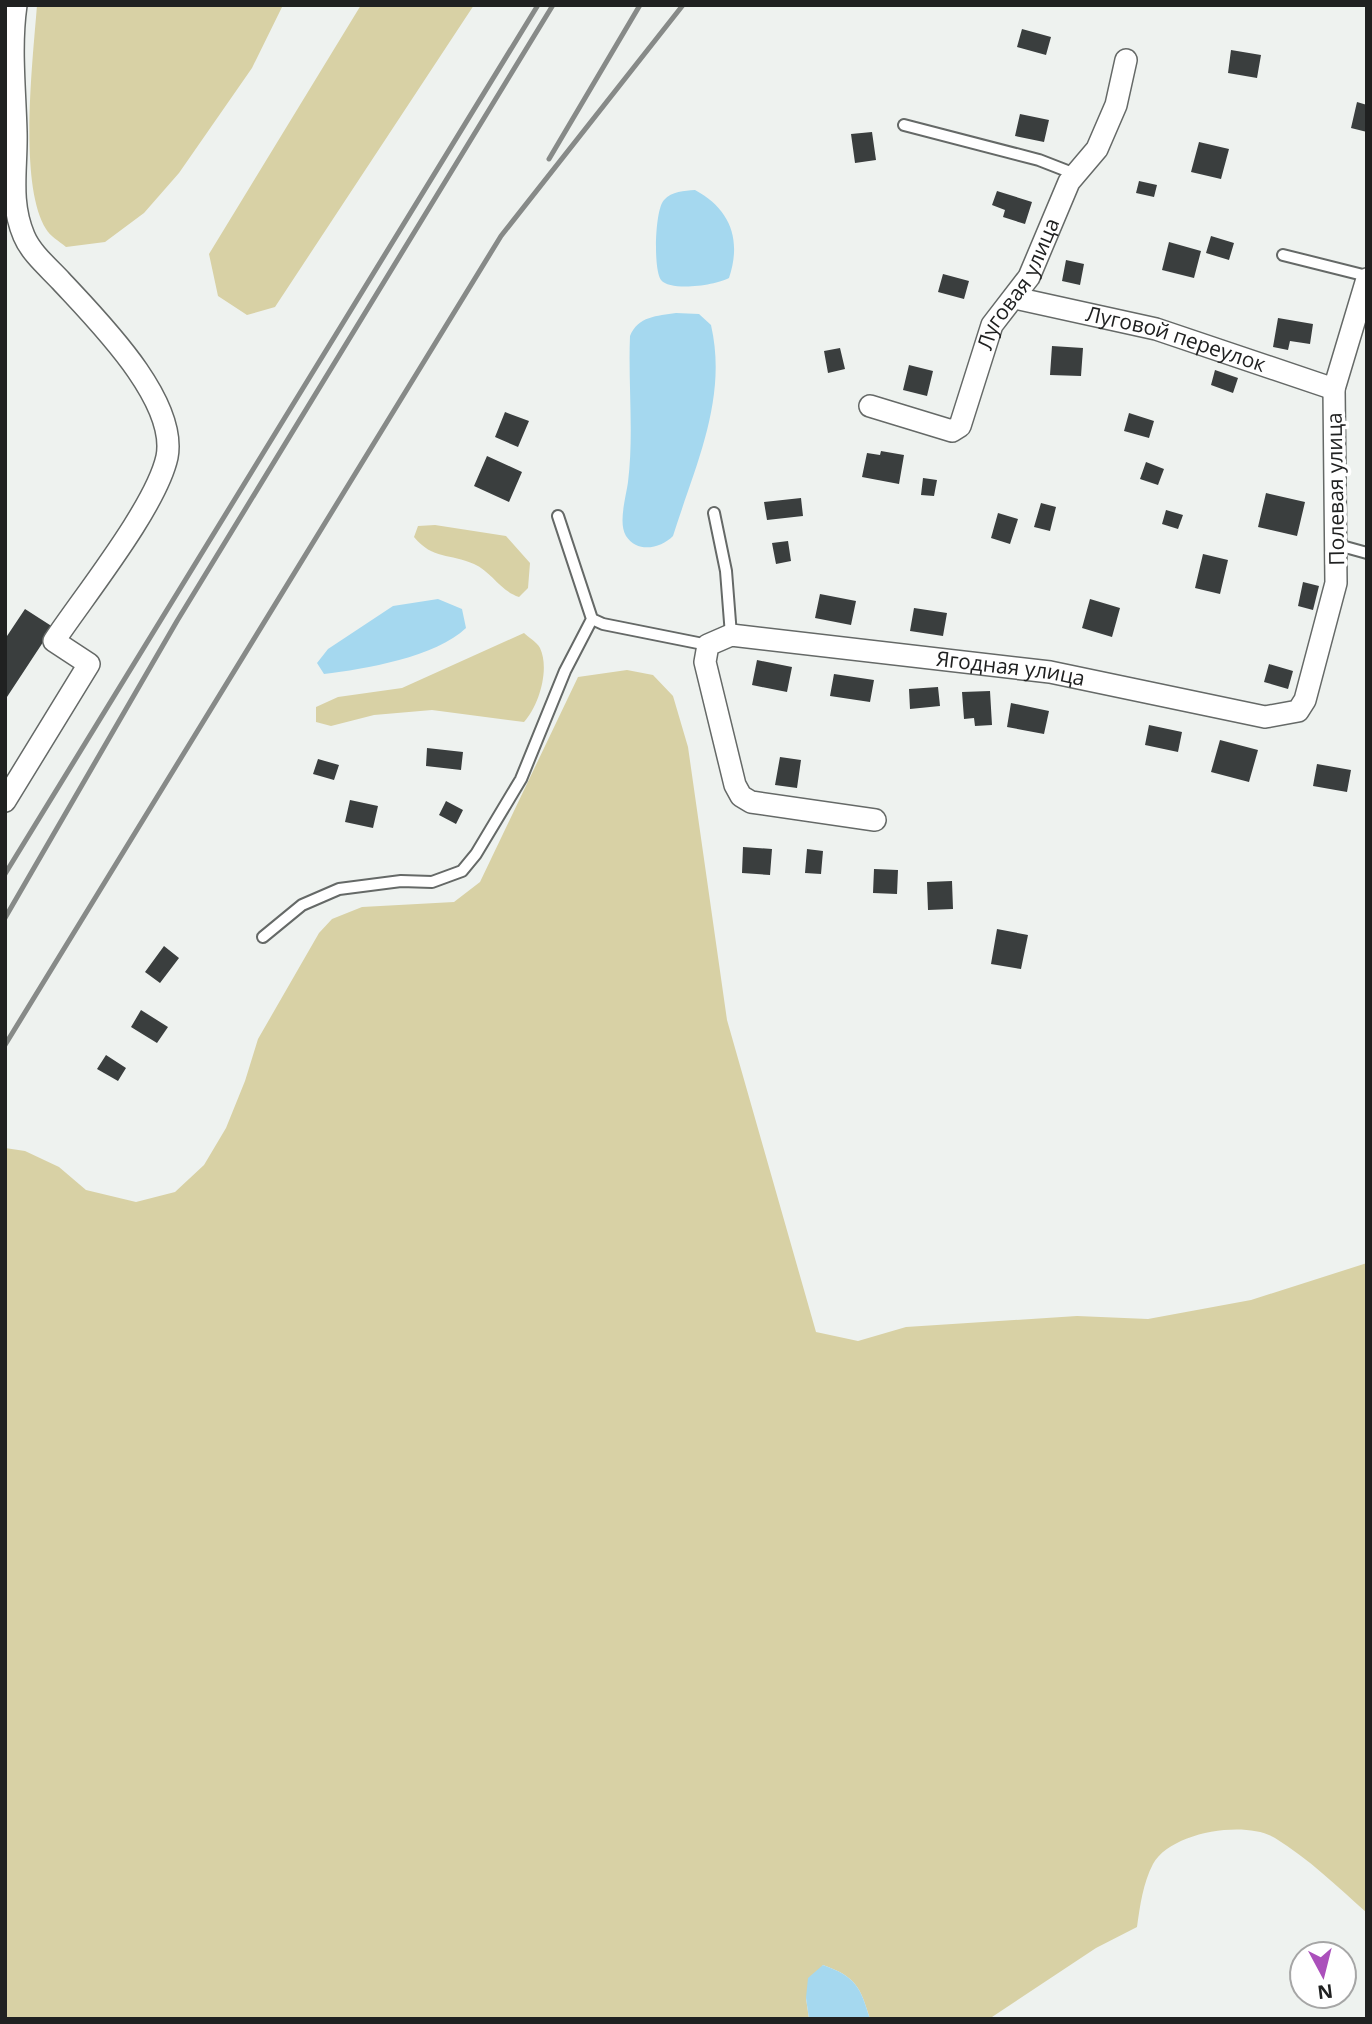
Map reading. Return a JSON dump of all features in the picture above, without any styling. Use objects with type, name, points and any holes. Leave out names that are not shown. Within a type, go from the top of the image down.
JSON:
[{"type":"street","points":[[5,802],[89,664],[54,641],[132,527],[158,482],[169,439],[141,377],[118,345],[25,239],[17,217],[13,188],[16,135],[13,25],[16,5]]},
{"type":"street","name":"Луговая улица","points":[[870,406],[939,429],[952,431],[960,426],[992,325],[1029,277],[1054,212],[1075,174],[1097,149],[1116,104],[1126,60]]},
{"type":"street","name":"Полевая улица","points":[[1305,700],[1336,583],[1338,545],[1334,389],[1367,278]]},
{"type":"street","name":"Луговой переулок","points":[[1015,298],[1156,329],[1334,389]]},
{"type":"street","points":[[731,635],[708,645],[705,662],[735,785],[741,796],[751,802],[875,820]]},
{"type":"street","name":"Ягодная улица","points":[[731,635],[1050,672],[1265,717],[1298,711],[1305,700]]},
{"type":"lane","points":[[904,125],[1039,160],[1075,174]]},
{"type":"lane","points":[[1283,255],[1367,278]]},
{"type":"lane","points":[[714,513],[726,571],[731,635]]},
{"type":"lane","points":[[263,936],[302,905],[338,888],[401,881],[432,882],[462,871],[476,854],[521,779],[565,671],[592,619],[558,516]]},
{"type":"lane","points":[[1338,545],[1367,553]]},
{"type":"lane","points":[[592,619],[604,624],[708,645]]},
{"type":"shaded area","points":[[37,5],[283,5],[252,68],[179,173],[144,213],[105,242],[66,247],[48,232],[37,209],[32,183],[30,120]]},
{"type":"shaded area","points":[[361,5],[474,5],[275,307],[247,315],[218,296],[209,254]]},
{"type":"shaded area","points":[[435,525],[506,536],[530,563],[528,588],[519,597],[512,594],[480,567],[435,553],[414,537],[418,526]]},
{"type":"shaded area","points":[[524,633],[540,648],[544,666],[538,697],[524,722],[432,710],[374,715],[331,726],[316,722],[316,707],[338,697],[402,688]]},
{"type":"shaded area","points":[[627,670],[653,675],[673,696],[688,747],[727,1020],[816,1332],[858,1341],[906,1327],[1077,1316],[1148,1319],[1251,1300],[1367,1263],[1367,1913],[1311,1864],[1275,1838],[1246,1830],[1228,1830],[1192,1837],[1162,1853],[1153,1864],[1147,1879],[1137,1927],[1096,1948],[989,2019],[870,2019],[855,1984],[843,1974],[823,1965],[806,1998],[809,2019],[5,2019],[5,1148],[25,1151],[59,1167],[86,1190],[136,1202],[175,1192],[204,1165],[226,1128],[258,1039],[319,933],[332,919],[362,907],[454,902],[480,882],[578,677]]},
{"type":"water","points":[[695,190],[717,206],[730,227],[734,250],[729,278],[705,285],[666,284],[658,274],[656,252],[661,206],[671,195]]},
{"type":"water","points":[[676,313],[699,314],[711,325],[715,352],[712,406],[707,432],[673,536],[662,544],[643,547],[631,542],[626,536],[623,524],[631,446],[630,336],[633,329],[643,321]]},
{"type":"water","points":[[438,599],[462,609],[466,628],[437,647],[399,660],[341,672],[324,674],[317,663],[328,649],[393,606]]},
{"type":"water","points":[[823,1965],[843,1974],[855,1984],[870,2019],[809,2019],[806,1998],[808,1978]]},
{"type":"building","points":[[1022,29],[1051,37],[1046,55],[1017,47]]},
{"type":"building","points":[[1231,50],[1261,55],[1257,78],[1228,73]]},
{"type":"building","points":[[1357,102],[1367,105],[1367,132],[1351,128]]},
{"type":"building","points":[[1020,114],[1049,120],[1044,142],[1015,136]]},
{"type":"building","points":[[872,132],[876,160],[855,163],[851,134]]},
{"type":"building","points":[[1199,142],[1229,149],[1221,179],[1191,172]]},
{"type":"building","points":[[1139,181],[1157,185],[1154,197],[1136,193]]},
{"type":"building","points":[[997,191],[1032,202],[1025,224],[1003,217],[1005,210],[992,205]]},
{"type":"building","points":[[1211,236],[1234,243],[1229,260],[1206,253]]},
{"type":"building","points":[[1169,242],[1201,251],[1194,278],[1162,270]]},
{"type":"building","points":[[1066,260],[1084,264],[1080,285],[1062,281]]},
{"type":"building","points":[[943,274],[969,281],[964,299],[938,292]]},
{"type":"building","points":[[1278,318],[1313,324],[1310,344],[1290,341],[1288,350],[1273,347]]},
{"type":"building","points":[[1052,346],[1083,348],[1081,376],[1050,375]]},
{"type":"building","points":[[840,348],[845,369],[828,373],[824,351]]},
{"type":"building","points":[[909,365],[933,371],[927,396],[903,390]]},
{"type":"building","points":[[1215,370],[1238,378],[1233,393],[1211,385]]},
{"type":"building","points":[[505,412],[529,421],[518,447],[495,437]]},
{"type":"building","points":[[1129,413],[1154,421],[1149,438],[1124,431]]},
{"type":"building","points":[[881,451],[904,455],[899,484],[862,477],[867,453],[880,455]]},
{"type":"building","points":[[487,456],[522,472],[509,502],[474,486]]},
{"type":"building","points":[[1146,462],[1164,469],[1158,485],[1140,479]]},
{"type":"building","points":[[923,478],[937,480],[934,496],[921,495]]},
{"type":"building","points":[[1266,493],[1305,502],[1297,536],[1258,527]]},
{"type":"building","points":[[801,498],[803,516],[767,520],[764,502]]},
{"type":"building","points":[[1041,503],[1056,507],[1050,531],[1034,527]]},
{"type":"building","points":[[1166,510],[1183,515],[1178,529],[1162,524]]},
{"type":"building","points":[[998,513],[1018,519],[1010,544],[991,538]]},
{"type":"building","points":[[788,541],[791,561],[776,564],[772,543]]},
{"type":"building","points":[[1203,554],[1228,560],[1220,594],[1195,588]]},
{"type":"building","points":[[1303,582],[1319,586],[1313,610],[1298,606]]},
{"type":"building","points":[[820,594],[856,601],[851,625],[815,618]]},
{"type":"building","points":[[1090,599],[1120,608],[1112,637],[1082,628]]},
{"type":"building","points":[[914,608],[947,613],[943,636],[910,631]]},
{"type":"building","points":[[25,609],[53,627],[5,700],[5,639]]},
{"type":"building","points":[[757,660],[792,667],[787,692],[752,685]]},
{"type":"building","points":[[1269,664],[1293,671],[1288,689],[1264,682]]},
{"type":"building","points":[[834,674],[874,680],[870,702],[830,696]]},
{"type":"building","points":[[938,687],[940,706],[910,709],[909,689]]},
{"type":"building","points":[[990,691],[992,725],[975,726],[974,718],[964,719],[962,692]]},
{"type":"building","points":[[1011,703],[1049,711],[1044,734],[1007,727]]},
{"type":"building","points":[[1149,725],[1182,732],[1178,752],[1145,745]]},
{"type":"building","points":[[1220,740],[1258,750],[1249,782],[1211,772]]},
{"type":"building","points":[[427,748],[463,752],[461,770],[426,766]]},
{"type":"building","points":[[780,757],[801,760],[797,788],[775,785]]},
{"type":"building","points":[[318,759],[339,765],[334,780],[313,774]]},
{"type":"building","points":[[1317,764],[1351,770],[1347,792],[1313,786]]},
{"type":"building","points":[[350,800],[378,806],[373,828],[345,822]]},
{"type":"building","points":[[446,801],[463,810],[456,824],[439,815]]},
{"type":"building","points":[[743,847],[772,849],[770,875],[742,873]]},
{"type":"building","points":[[807,849],[823,851],[821,874],[805,873]]},
{"type":"building","points":[[874,869],[898,870],[897,894],[873,893]]},
{"type":"building","points":[[952,881],[953,909],[928,910],[927,882]]},
{"type":"building","points":[[997,929],[1028,935],[1021,969],[991,964]]},
{"type":"building","points":[[164,946],[179,958],[160,983],[145,972]]},
{"type":"building","points":[[141,1010],[168,1027],[157,1043],[131,1027]]},
{"type":"building","points":[[106,1055],[126,1068],[118,1081],[97,1069]]},
{"type":"railway","points":[[5,874],[538,5]]},
{"type":"railway","points":[[5,918],[177,621],[553,5]]},
{"type":"railway","points":[[549,159],[640,5]]},
{"type":"railway","points":[[5,1045],[501,236],[683,5]]}]
